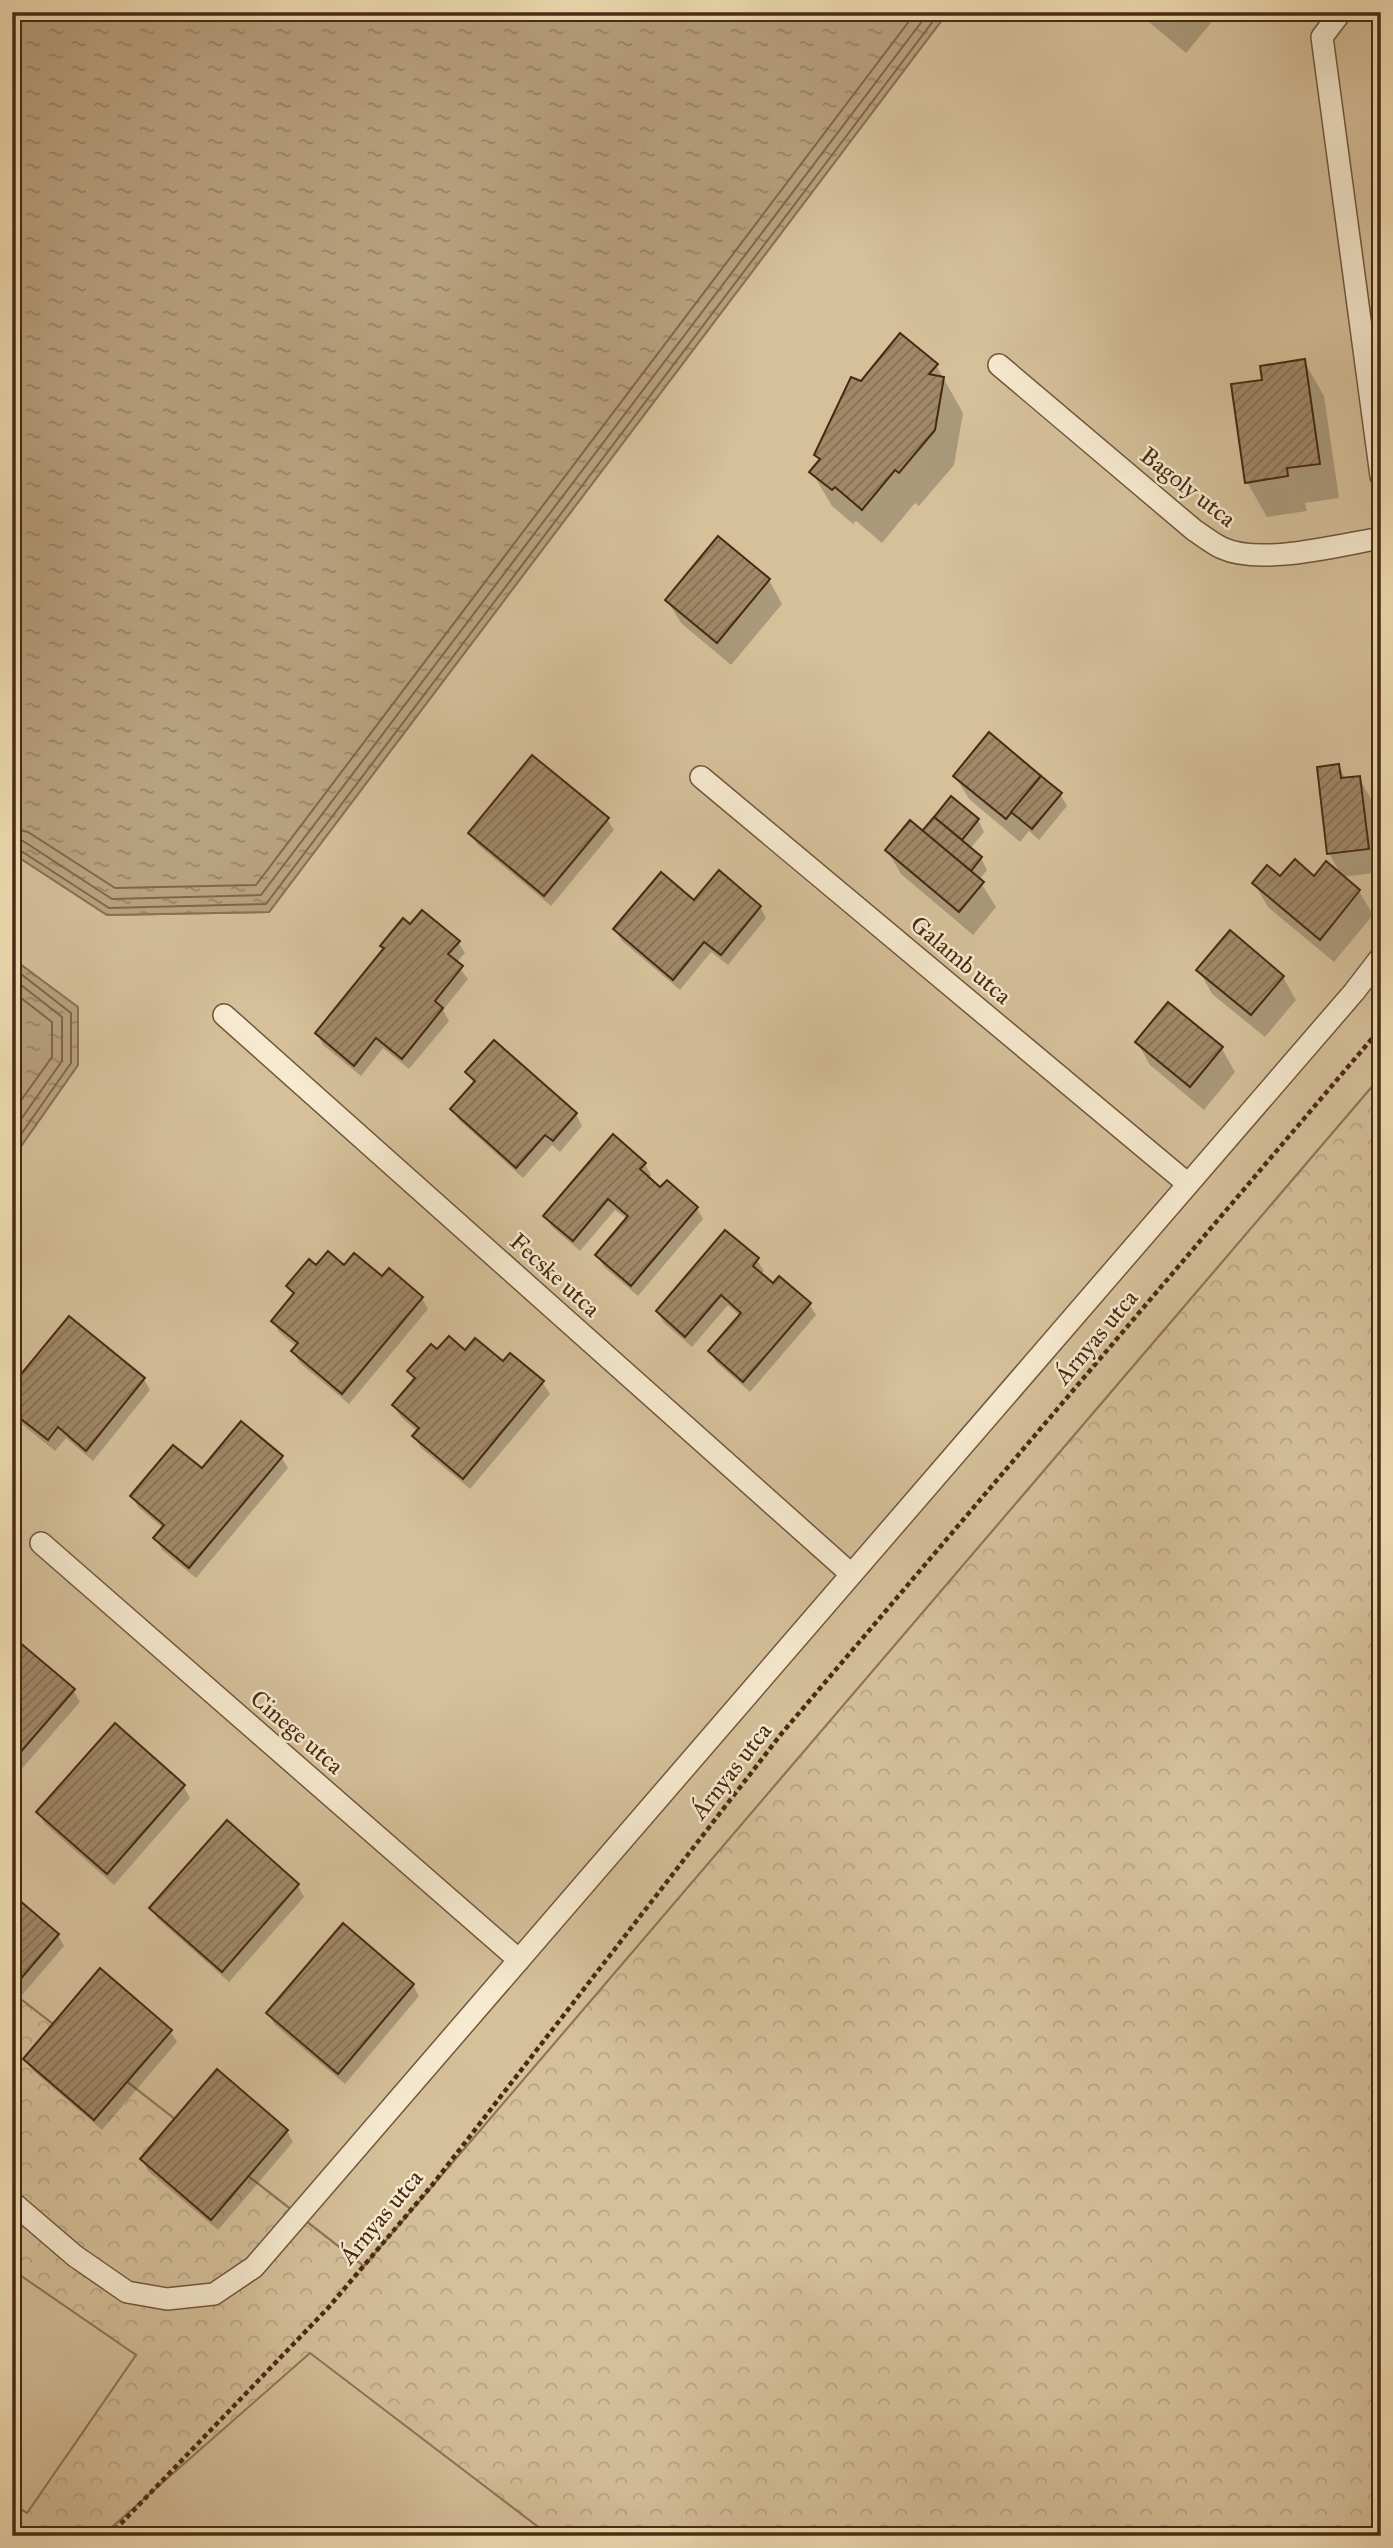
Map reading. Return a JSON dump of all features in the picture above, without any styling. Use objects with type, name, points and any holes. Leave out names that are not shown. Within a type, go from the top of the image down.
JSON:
[{"type":"lane","points":[[1340,12],[1322,37],[1381,476]]},
{"type":"lane","name":"Bagoly utca","points":[[999,365],[1194,530],[1223,548],[1249,555],[1275,555],[1381,538]]},
{"type":"lane","name":"Galamb utca","points":[[701,777],[1188,1184]]},
{"type":"lane","points":[[12,2202],[75,2256],[127,2292],[167,2299],[214,2294],[254,2267],[1354,992],[1381,957]]},
{"type":"lane","name":"Fecske utca","points":[[224,1015],[852,1574]]},
{"type":"lane","name":"Cinege utca","points":[[41,1543],[519,1960]]},
{"type":"path","name":"Árnyas utca","points":[[109,2536],[328,2308],[433,2184],[782,1733],[1381,1028]]},
{"type":"green space","points":[[948,12],[1381,12],[1381,1076],[364,2266],[12,1992],[12,1159],[78,1065],[78,1008],[12,958],[12,853],[107,915],[269,912]]},
{"type":"green space","points":[[1381,1076],[1381,2536],[550,2536],[310,2354],[102,2536],[12,2536],[12,1992],[364,2266]]},
{"type":"green space","points":[[14,2271],[136,2355],[27,2513],[12,2503]]},
{"type":"green space","points":[[310,2353],[550,2536],[102,2536]]},
{"type":"water","points":[[12,12],[948,12],[269,912],[107,915],[12,853]]},
{"type":"water","points":[[12,958],[78,1007],[78,1065],[12,1159]]},
{"type":"building","points":[[1156,12],[1171,12],[1165,20]]},
{"type":"building","points":[[900,333],[938,364],[929,374],[944,377],[935,430],[899,473],[895,470],[862,510],[835,487],[832,490],[809,472],[820,459],[814,455],[851,377],[861,381]]},
{"type":"building","points":[[1305,359],[1320,464],[1287,468],[1288,476],[1245,483],[1231,384],[1262,380],[1260,366]]},
{"type":"building","points":[[718,536],[770,579],[717,643],[665,600]]},
{"type":"building","points":[[989,732],[1041,776],[1006,819],[953,776]]},
{"type":"building","points":[[532,755],[609,818],[544,896],[468,833]]},
{"type":"building","points":[[1339,764],[1341,778],[1360,776],[1369,849],[1327,854],[1317,767]]},
{"type":"building","points":[[1041,776],[1062,793],[1032,829],[1011,812]]},
{"type":"building","points":[[951,796],[979,819],[962,840],[934,817]]},
{"type":"building","points":[[934,817],[982,857],[971,871],[922,831]]},
{"type":"building","points":[[910,820],[984,882],[959,912],[885,850]]},
{"type":"building","points":[[1295,859],[1314,876],[1326,861],[1360,890],[1320,940],[1252,883],[1267,865],[1280,876]]},
{"type":"building","points":[[719,870],[761,906],[721,955],[704,942],[673,980],[613,929],[661,872],[694,900]]},
{"type":"building","points":[[422,910],[460,941],[448,954],[463,966],[435,1001],[443,1008],[402,1059],[376,1038],[354,1066],[315,1033],[384,948],[380,946],[403,918],[410,924]]},
{"type":"building","points":[[1230,930],[1284,976],[1251,1015],[1196,970]]},
{"type":"building","points":[[1168,1002],[1223,1047],[1190,1087],[1135,1042]]},
{"type":"building","points":[[494,1040],[577,1113],[553,1141],[545,1135],[516,1168],[450,1109],[475,1081],[465,1072]]},
{"type":"building","points":[[613,1134],[646,1163],[640,1169],[660,1187],[667,1180],[698,1207],[631,1286],[595,1255],[628,1216],[608,1199],[573,1241],[543,1216]]},
{"type":"building","points":[[725,1230],[759,1258],[753,1266],[773,1283],[779,1276],[811,1303],[743,1382],[708,1351],[741,1313],[721,1295],[685,1337],[656,1311]]},
{"type":"building","points":[[328,1251],[344,1265],[354,1253],[382,1276],[389,1268],[423,1297],[342,1394],[291,1351],[298,1343],[271,1321],[294,1293],[286,1286],[309,1259],[316,1265]]},
{"type":"building","points":[[69,1316],[145,1378],[86,1451],[58,1427],[48,1440],[12,1412],[12,1385]]},
{"type":"building","points":[[449,1336],[465,1350],[475,1338],[503,1361],[510,1353],[544,1381],[463,1479],[412,1436],[419,1428],[392,1405],[415,1378],[407,1371],[431,1344],[437,1349]]},
{"type":"building","points":[[241,1421],[283,1456],[189,1568],[153,1538],[164,1525],[130,1496],[173,1445],[202,1468]]},
{"type":"building","points":[[12,1636],[75,1689],[12,1762]]},
{"type":"building","points":[[115,1723],[185,1785],[107,1874],[36,1812]]},
{"type":"building","points":[[227,1820],[299,1884],[222,1972],[149,1908]]},
{"type":"building","points":[[12,1894],[59,1934],[12,1989]]},
{"type":"building","points":[[343,1923],[414,1984],[338,2074],[266,2013]]},
{"type":"building","points":[[100,1968],[172,2030],[94,2120],[23,2059]]},
{"type":"building","points":[[217,2069],[288,2130],[211,2220],[140,2159]]}]
